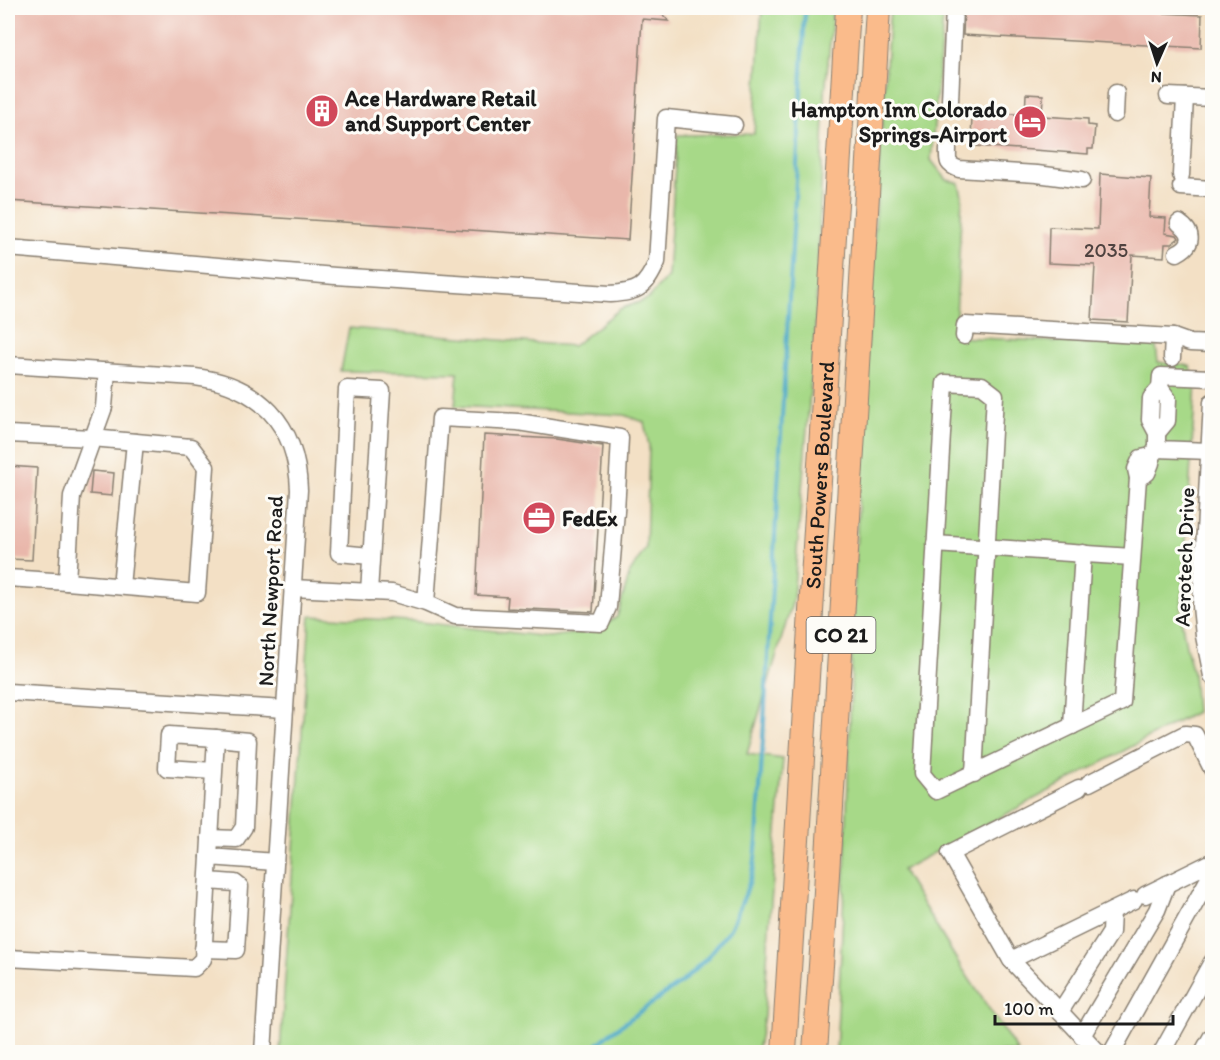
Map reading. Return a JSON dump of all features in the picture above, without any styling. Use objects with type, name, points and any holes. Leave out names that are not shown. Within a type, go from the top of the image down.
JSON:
[{"type":"highway","points":[[842,8],[842,102]]},
{"type":"highway","name":"South Powers Boulevard","points":[[784,1053],[848,8]]},
{"type":"highway","name":"South Powers Boulevard","points":[[815,1053],[878,8]]},
{"type":"highway","points":[[866,218],[884,8]]},
{"type":"street","points":[[950,101],[954,8]]},
{"type":"street","points":[[1115,114],[1116,93]]},
{"type":"street","points":[[1168,96],[1212,98]]},
{"type":"street","points":[[1185,97],[1181,181],[1212,189]]},
{"type":"street","points":[[8,248],[335,276],[624,294],[644,285],[657,262],[666,118],[734,125]]},
{"type":"street","points":[[948,148],[948,161],[950,165],[958,169],[1037,174],[1082,180]]},
{"type":"street","points":[[1178,253],[1185,249],[1190,241],[1189,232],[1179,223]]},
{"type":"street","points":[[964,336],[965,325],[1173,336],[1190,343],[1212,344]]},
{"type":"street","points":[[1172,358],[1173,336]]},
{"type":"street","name":"North Newport Road","points":[[8,365],[213,379],[247,392],[261,403],[274,415],[291,444],[298,476],[263,1053]]},
{"type":"street","points":[[67,582],[72,496],[104,407],[107,371]]},
{"type":"street","points":[[974,774],[995,395],[982,385],[945,383],[922,774],[936,791],[974,774],[1122,702],[1138,478],[1136,469],[1141,458],[1155,446],[1167,421],[1168,399],[1160,388],[1161,376],[1212,378]]},
{"type":"street","points":[[369,592],[382,391],[347,389],[339,553],[370,556]]},
{"type":"street","name":"Aerotech Drive","points":[[1212,402],[1209,531],[1202,606],[1204,636],[1212,676]]},
{"type":"street","points":[[292,588],[392,593],[426,603],[454,616],[601,623],[608,607],[620,438],[518,422],[440,418],[426,603]]},
{"type":"street","points":[[8,434],[92,438],[191,447],[206,467],[197,592],[8,578]]},
{"type":"street","points":[[121,586],[135,442]]},
{"type":"street","points":[[1155,446],[1210,451]]},
{"type":"street","points":[[935,544],[1132,556]]},
{"type":"street","points":[[1072,726],[1083,553]]},
{"type":"street","points":[[8,692],[285,709]]},
{"type":"street","points":[[1098,1053],[1011,960],[950,853],[1185,734],[1195,735],[1212,769]]},
{"type":"street","points":[[210,838],[236,839],[244,827],[248,741],[169,735],[167,768],[214,771]]},
{"type":"street","points":[[8,958],[194,968],[202,959],[203,949],[216,738]]},
{"type":"street","points":[[209,857],[275,862]]},
{"type":"street","points":[[1011,960],[1212,862]]},
{"type":"street","points":[[1112,1053],[1212,873]]},
{"type":"street","points":[[203,949],[236,950],[240,887],[235,883],[208,881]]},
{"type":"street","points":[[1082,1036],[1157,910],[1167,884]]},
{"type":"street","points":[[1060,1012],[1111,932],[1112,911]]},
{"type":"street","points":[[1162,1053],[1212,962]]},
{"type":"street","points":[[1203,1053],[1212,1036]]},
{"type":"green space","points":[[762,8],[832,8],[832,21],[825,94],[815,330],[793,600],[747,754],[783,759],[764,1016],[757,1052],[280,1052],[310,616],[411,621],[549,637],[592,631],[617,617],[630,572],[646,548],[649,446],[644,422],[624,415],[455,406],[458,373],[341,371],[349,328],[573,346],[620,309],[648,299],[668,276],[677,135],[754,134]]},
{"type":"green space","points":[[890,8],[944,8],[931,160],[947,180],[959,183],[962,196],[955,337],[1156,346],[1158,362],[1190,366],[1196,383],[1181,618],[1193,673],[1196,712],[902,870],[958,962],[1018,1052],[836,1052],[863,401]]},
{"type":"building","name":"Ace Hardware Retail and Support Center","points":[[8,8],[656,8],[669,21],[642,19],[628,240],[8,201]]},
{"type":"building","points":[[964,8],[1086,10],[1086,8],[1104,8],[1104,10],[1202,15],[1201,48],[963,35]]},
{"type":"building","name":"Hampton Inn Colorado Springs-Airport","points":[[1026,94],[1043,95],[1042,116],[1088,119],[1088,125],[1095,126],[1093,149],[1088,149],[1088,154],[976,146],[978,141],[971,140],[972,117],[979,118],[979,111],[1025,115]]},
{"type":"building","points":[[1100,174],[1151,178],[1149,217],[1166,218],[1165,233],[1177,235],[1179,238],[1171,244],[1165,244],[1164,257],[1132,255],[1128,322],[1092,320],[1095,265],[1048,263],[1049,227],[1098,229]]},
{"type":"building","name":"FedEx","points":[[484,435],[557,439],[603,446],[593,612],[507,608],[508,597],[476,595]]},
{"type":"building","points":[[8,466],[37,468],[32,560],[8,559]]},
{"type":"building","points":[[92,471],[114,473],[112,496],[90,494]]},
{"type":"waterway","points":[[589,1052],[609,1034],[683,981],[707,958],[730,929],[754,868],[805,8]]},
{"type":"place","name":"Ace Hardware Retail and Support Center","points":[[322,111]]},
{"type":"place","name":"Hampton Inn Colorado Springs-Airport","points":[[1030,122]]},
{"type":"place","name":"FedEx","points":[[539,518]]}]
